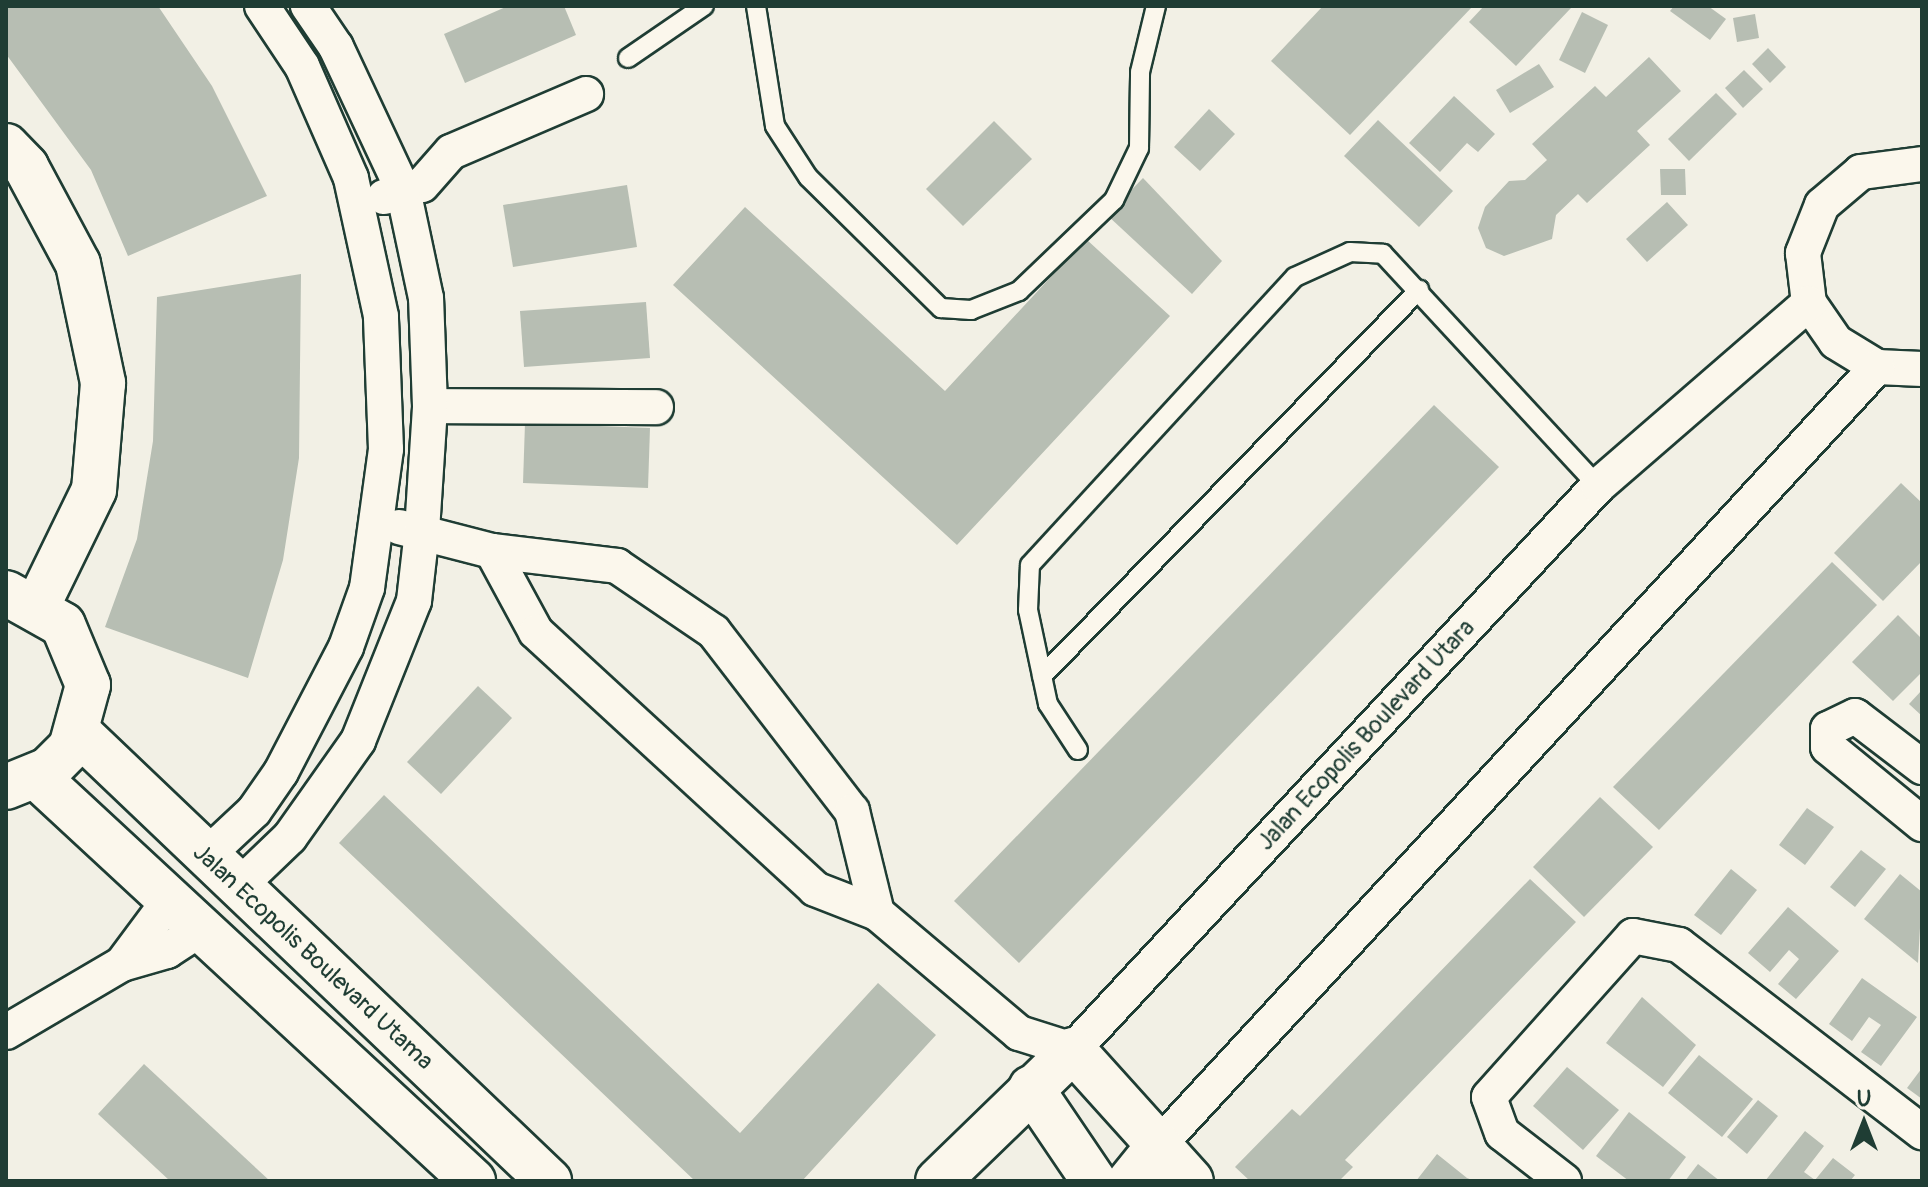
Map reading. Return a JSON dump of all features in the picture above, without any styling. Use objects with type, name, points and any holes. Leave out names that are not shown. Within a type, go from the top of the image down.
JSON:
[{"type":"street","points":[[206,856],[254,811],[310,722],[367,588],[386,449],[381,316],[357,206],[302,66],[262,6]]},
{"type":"street","points":[[240,885],[290,837],[358,741],[414,601],[422,531],[430,406],[426,298],[403,190],[336,47],[308,6]]},
{"type":"street","points":[[357,206],[422,185],[451,152],[586,94]]},
{"type":"street","points":[[6,146],[26,167],[78,264],[103,383],[94,490],[22,599],[81,653],[88,685],[78,732],[21,782],[204,927],[473,1181]]},
{"type":"street","points":[[1922,164],[1861,172],[1822,205],[1803,253],[1809,303],[1836,342],[1877,367],[1922,369]]},
{"type":"street","name":"Jalan Ecopolis Boulevard Utara","points":[[938,1181],[1073,1050],[1598,486],[1809,303]]},
{"type":"street","points":[[1130,1181],[1159,1145],[1877,367]]},
{"type":"street","points":[[430,406],[656,407]]},
{"type":"street","points":[[376,523],[422,531],[492,551],[617,566],[714,632],[852,811],[877,913]]},
{"type":"street","points":[[492,551],[536,632],[815,889],[877,913],[1019,1033],[1073,1050],[1191,1181]]},
{"type":"street","points":[[1922,767],[1855,716],[1828,729],[1828,747],[1922,824]]},
{"type":"street","name":"Jalan Ecopolis Boulevard Utama","points":[[78,732],[549,1181]]},
{"type":"street","points":[[122,964],[171,898]]},
{"type":"street","points":[[6,1032],[122,964],[167,951],[204,927]]},
{"type":"street","points":[[1564,1181],[1502,1133],[1491,1118],[1489,1097],[1633,936],[1679,945],[1922,1132]]},
{"type":"street","points":[[1019,1033],[1031,1088],[1094,1181]]},
{"type":"lane","points":[[628,58],[704,6]]},
{"type":"lane","points":[[756,6],[775,126],[808,177],[941,308],[971,310],[1019,291],[1114,200],[1139,148],[1140,72],[1156,6]]},
{"type":"lane","points":[[1078,750],[1048,704],[1028,610],[1030,565],[1295,277],[1350,252],[1383,254],[1598,486]]},
{"type":"lane","points":[[1042,676],[1419,290]]},
{"type":"building","points":[[6,6],[158,6],[212,86],[267,196],[128,256],[91,170],[6,54]]},
{"type":"building","points":[[508,6],[564,6],[576,35],[465,83],[444,34]]},
{"type":"building","points":[[1323,6],[1473,6],[1350,135],[1271,61]]},
{"type":"building","points":[[1484,6],[1571,8],[1516,66],[1469,22]]},
{"type":"building","points":[[1674,6],[1708,6],[1726,19],[1710,40],[1670,11]]},
{"type":"building","points":[[1582,12],[1608,25],[1585,73],[1559,60]]},
{"type":"building","points":[[1755,14],[1759,38],[1737,42],[1733,18]]},
{"type":"building","points":[[1768,48],[1786,67],[1770,83],[1752,64]]},
{"type":"building","points":[[1649,57],[1681,91],[1637,131],[1650,145],[1587,203],[1578,194],[1556,215],[1552,239],[1504,256],[1486,248],[1478,228],[1485,207],[1509,181],[1525,180],[1547,160],[1532,144],[1595,86],[1606,97]]},
{"type":"building","points":[[1539,64],[1554,87],[1510,113],[1496,90]]},
{"type":"building","points":[[1744,70],[1763,89],[1743,108],[1725,88]]},
{"type":"building","points":[[1716,93],[1737,114],[1689,161],[1668,139]]},
{"type":"building","points":[[1454,96],[1495,134],[1478,152],[1467,143],[1440,172],[1409,143]]},
{"type":"building","points":[[1209,109],[1235,134],[1200,171],[1174,147]]},
{"type":"building","points":[[1378,120],[1453,191],[1419,227],[1344,156]]},
{"type":"building","points":[[994,121],[1032,159],[963,226],[926,189]]},
{"type":"building","points":[[1660,169],[1685,169],[1686,195],[1661,195]]},
{"type":"building","points":[[1143,178],[1222,261],[1192,294],[1107,215]]},
{"type":"building","points":[[627,185],[637,247],[513,267],[503,205]]},
{"type":"building","points":[[1667,202],[1688,225],[1647,262],[1626,239]]},
{"type":"building","points":[[745,207],[945,391],[1086,239],[1170,316],[957,545],[673,285]]},
{"type":"building","points":[[301,274],[299,458],[283,560],[248,678],[105,627],[137,539],[153,441],[157,297]]},
{"type":"building","points":[[646,302],[650,358],[524,367],[520,311]]},
{"type":"building","points":[[1434,405],[1499,467],[1019,963],[954,901]]},
{"type":"building","points":[[525,423],[650,428],[648,488],[523,483]]},
{"type":"building","points":[[1901,483],[1922,503],[1922,561],[1883,601],[1834,553]]},
{"type":"building","points":[[1832,562],[1877,605],[1659,830],[1613,787]]},
{"type":"building","points":[[1898,615],[1922,639],[1922,672],[1893,701],[1852,662]]},
{"type":"building","points":[[478,686],[512,718],[441,794],[407,762]]},
{"type":"building","points":[[1922,690],[1922,716],[1909,704]]},
{"type":"building","points":[[384,795],[740,1133],[878,983],[936,1035],[802,1181],[695,1181],[339,843]]},
{"type":"building","points":[[1600,797],[1653,847],[1584,917],[1533,867]]},
{"type":"building","points":[[1807,808],[1834,827],[1805,865],[1779,845]]},
{"type":"building","points":[[1861,850],[1886,869],[1855,907],[1830,887]]},
{"type":"building","points":[[1731,869],[1757,890],[1721,935],[1694,915]]},
{"type":"building","points":[[1900,874],[1922,892],[1918,963],[1864,919]]},
{"type":"building","points":[[1530,879],[1576,922],[1345,1160],[1353,1167],[1339,1181],[1250,1181],[1235,1167],[1292,1109],[1300,1116]]},
{"type":"building","points":[[1788,907],[1839,951],[1796,999],[1778,984],[1799,959],[1789,950],[1770,972],[1748,953]]},
{"type":"building","points":[[1862,978],[1917,1017],[1881,1066],[1861,1052],[1881,1025],[1869,1017],[1852,1041],[1829,1024]]},
{"type":"building","points":[[1642,997],[1696,1045],[1663,1087],[1606,1043]]},
{"type":"building","points":[[1699,1055],[1753,1099],[1722,1137],[1668,1093]]},
{"type":"building","points":[[144,1064],[270,1181],[170,1181],[98,1114]]},
{"type":"building","points":[[1567,1067],[1619,1110],[1583,1150],[1533,1106]]},
{"type":"building","points":[[1922,1068],[1922,1099],[1907,1088]]},
{"type":"building","points":[[1758,1100],[1778,1116],[1747,1154],[1727,1137]]},
{"type":"building","points":[[1629,1112],[1686,1157],[1668,1181],[1629,1181],[1596,1156]]},
{"type":"building","points":[[1805,1131],[1824,1146],[1804,1172],[1815,1180],[1833,1158],[1855,1175],[1850,1181],[1765,1181]]},
{"type":"building","points":[[1437,1154],[1467,1178],[1475,1181],[1416,1181]]},
{"type":"building","points":[[1698,1164],[1720,1181],[1685,1181]]}]
